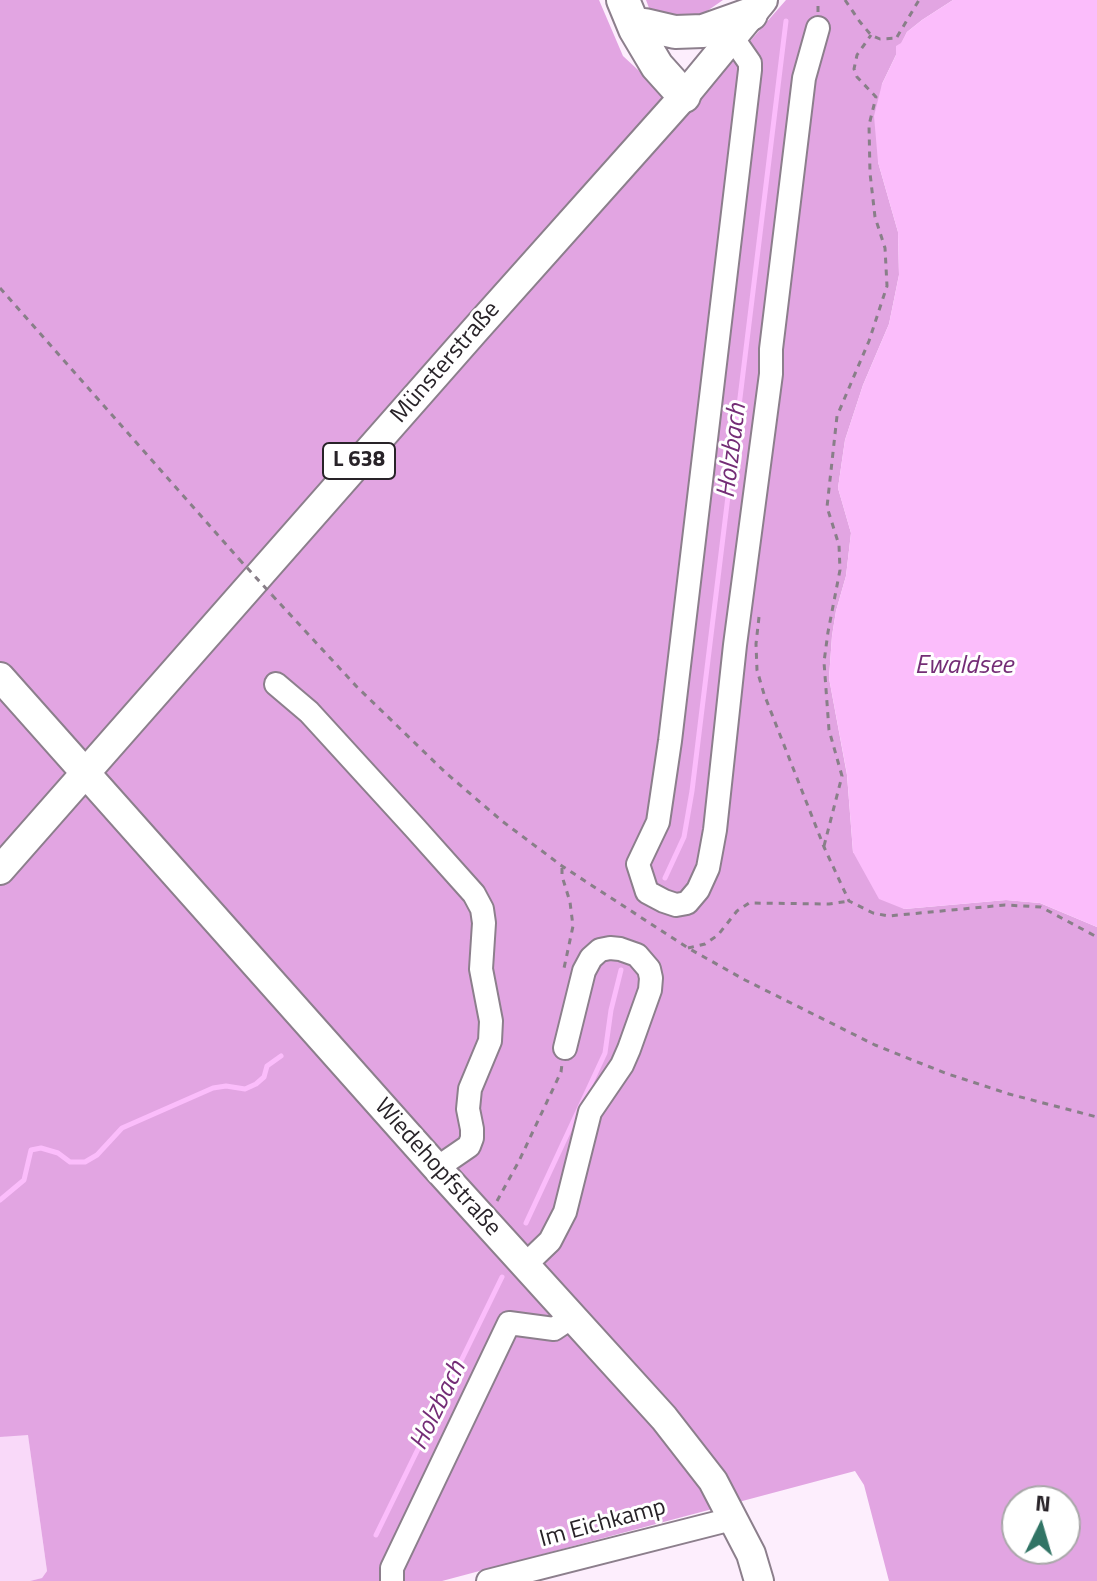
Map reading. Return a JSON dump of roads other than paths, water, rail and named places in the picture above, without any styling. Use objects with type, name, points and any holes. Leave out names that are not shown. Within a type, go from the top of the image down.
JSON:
[{"type":"highway","points":[[632,8],[675,32],[714,29],[749,17]]},
{"type":"highway","points":[[632,8],[690,88]]},
{"type":"main road","name":"Münsterstraße","points":[[0,870],[690,88],[749,17]]},
{"type":"main road","name":"Wiedehopfstraße","points":[[0,677],[664,1418],[713,1481],[751,1554],[759,1581]]},
{"type":"street","points":[[749,17],[750,70],[670,741],[658,822],[638,864],[647,892],[676,905],[687,903],[698,890],[708,868],[715,830],[802,93],[818,28]]},
{"type":"street","points":[[276,684],[309,712],[474,894],[482,909],[481,969],[491,1021],[490,1041],[470,1089],[468,1109],[472,1138],[469,1146],[437,1168]]},
{"type":"street","points":[[525,1265],[550,1241],[565,1212],[590,1112],[622,1065],[629,1049],[650,990],[649,969],[637,955],[610,948],[600,950],[591,958],[584,971],[565,1048]]},
{"type":"street","points":[[392,1581],[392,1568],[509,1323],[554,1329],[572,1317]]},
{"type":"street","name":"Im Eichkamp","points":[[488,1581],[732,1519]]},
{"type":"water","name":"Ewaldsee","points":[[953,0],[1097,0],[1097,927],[1040,903],[1006,900],[904,909],[879,899],[853,852],[847,774],[829,678],[832,636],[846,576],[851,533],[838,488],[845,440],[863,385],[889,324],[899,275],[898,232],[878,162],[874,116],[882,84],[896,55],[896,46],[907,32]]},
{"type":"waterway","name":"Holzbach","points":[[665,878],[684,837],[692,791],[786,21]]},
{"type":"waterway","name":"Holzbach","points":[[526,1223],[605,1053],[621,970]]},
{"type":"waterway","points":[[0,1200],[24,1180],[31,1150],[41,1148],[58,1153],[70,1162],[85,1162],[97,1155],[122,1128],[213,1088],[226,1086],[245,1089],[256,1084],[264,1077],[267,1066],[281,1056]]},
{"type":"waterway","name":"Holzbach","points":[[376,1535],[502,1277]]}]
